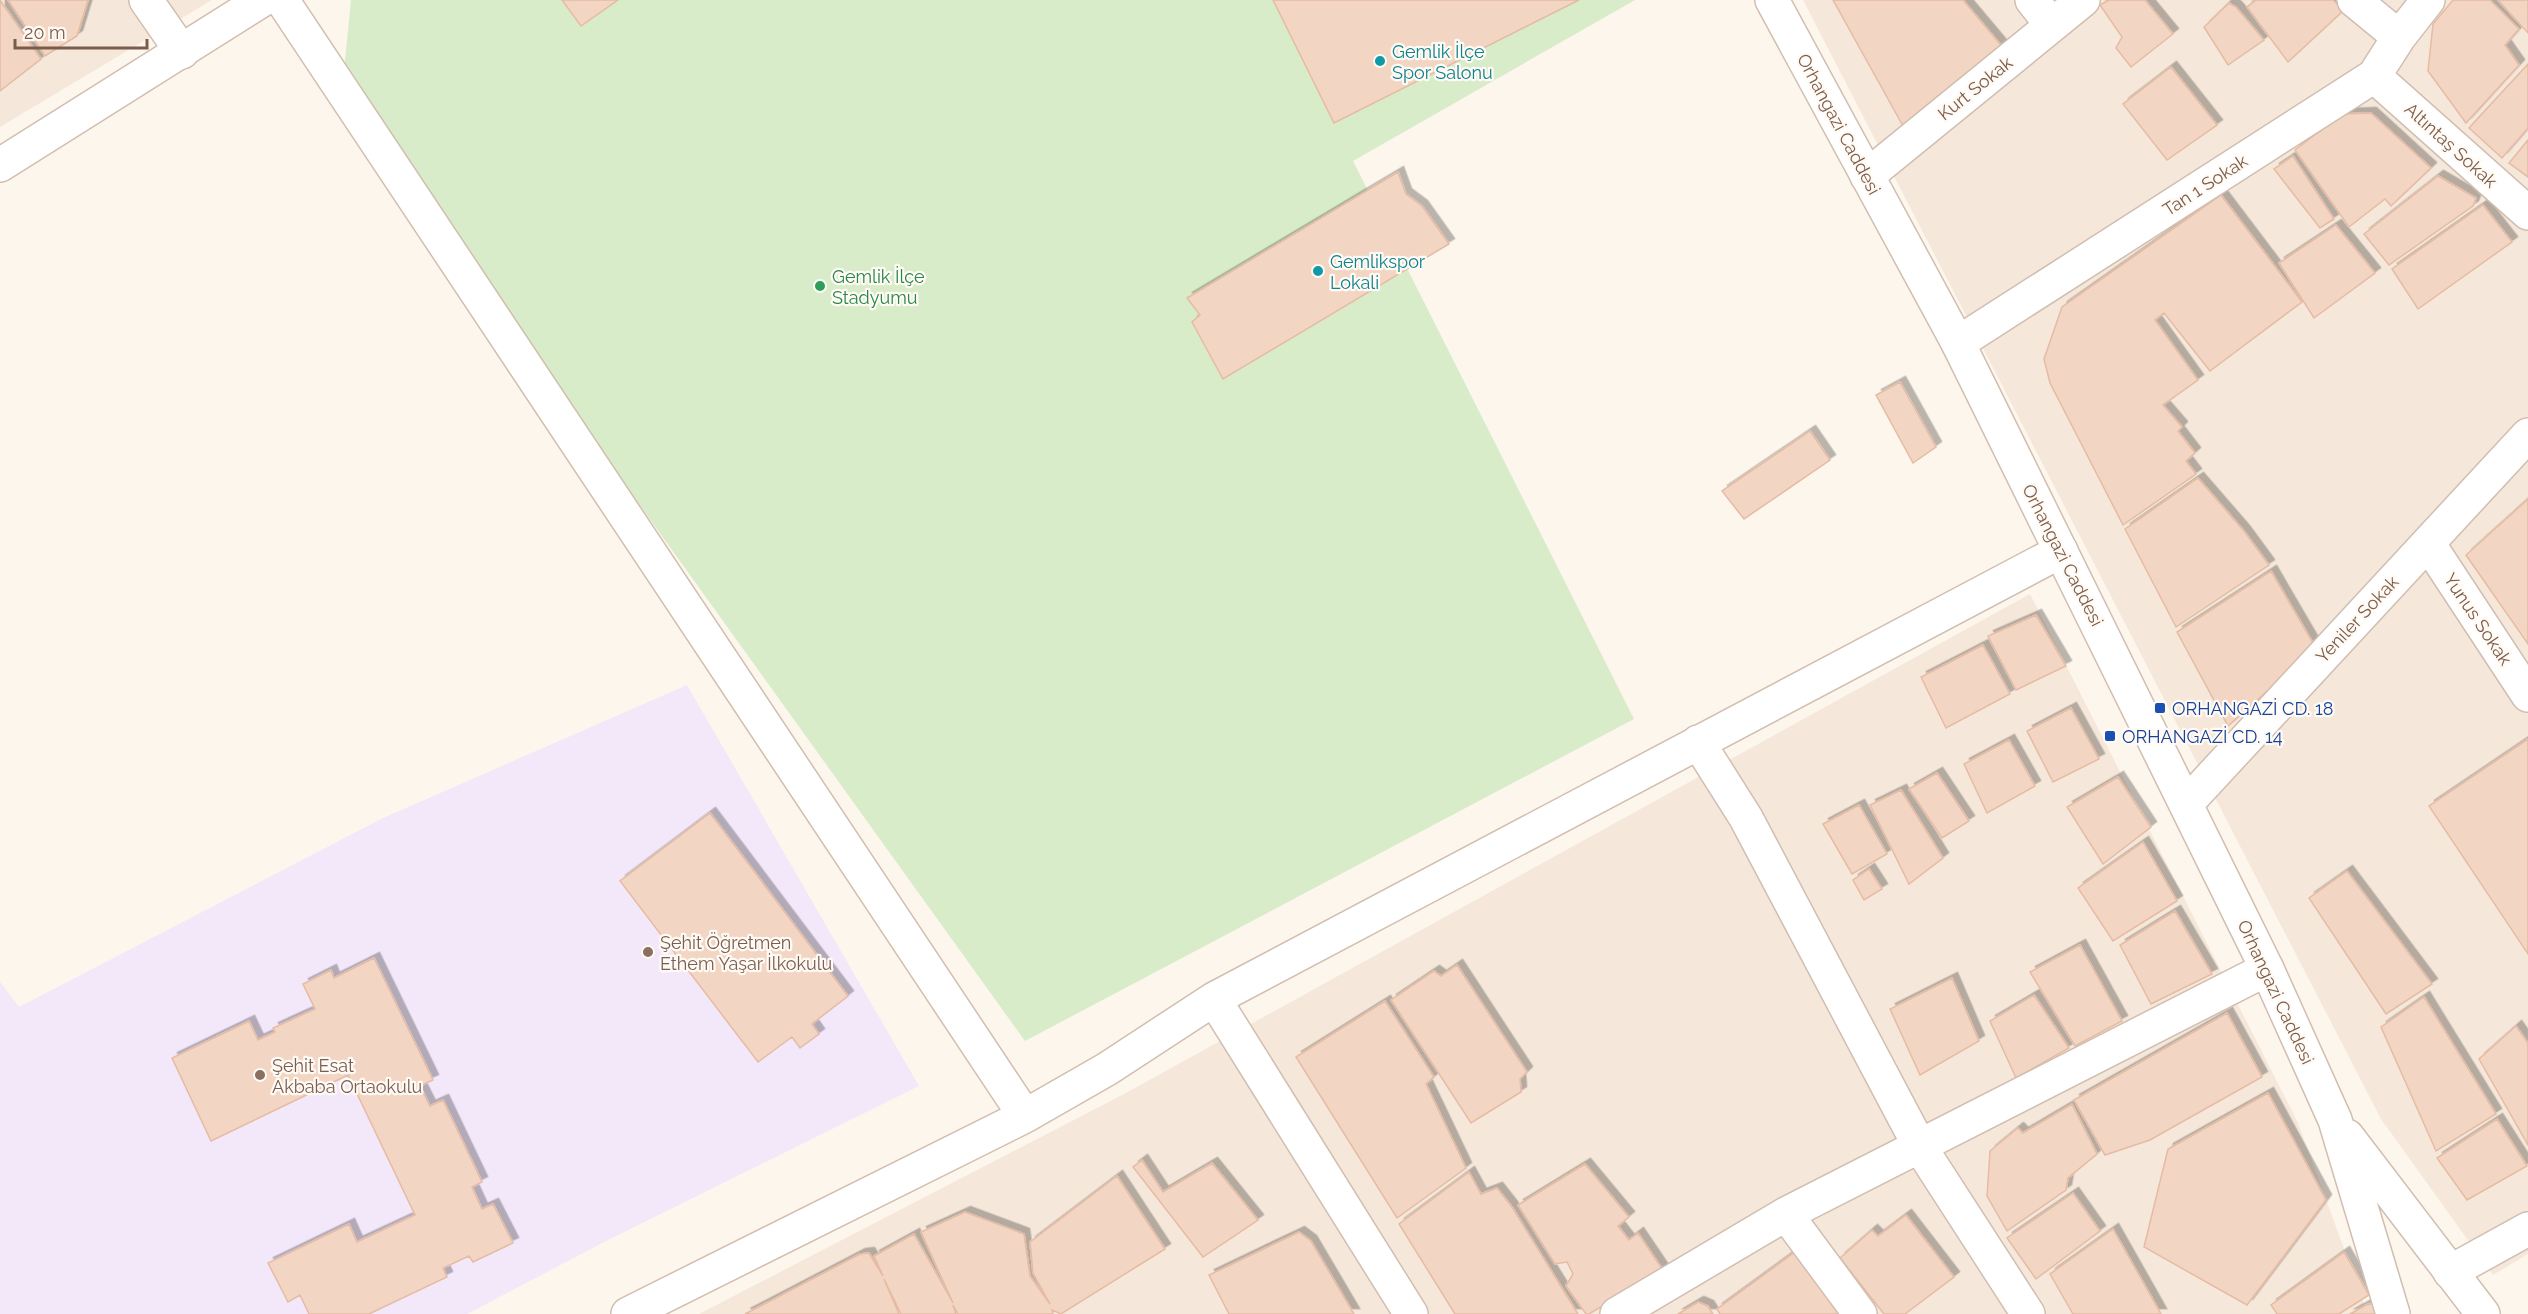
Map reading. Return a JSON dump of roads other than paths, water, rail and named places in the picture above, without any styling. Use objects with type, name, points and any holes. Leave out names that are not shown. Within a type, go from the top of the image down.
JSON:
[{"type":"street","points":[[146,0],[182,52]]},
{"type":"street","points":[[0,165],[262,0]]},
{"type":"street","points":[[282,0],[1025,1116]]},
{"type":"street","name":"Orhangazi Caddesi","points":[[1772,0],[1958,343],[2187,803],[2267,969],[2335,1120]]},
{"type":"street","points":[[2032,0],[2052,25]]},
{"type":"street","name":"Kurt Sokak","points":[[1867,176],[2083,0]]},
{"type":"street","points":[[2354,0],[2399,37]]},
{"type":"street","name":"Tan 1 Sokak","points":[[1958,343],[2374,76],[2399,37],[2428,0]]},
{"type":"street","name":"Altıntaş Sokak","points":[[2374,76],[2528,213]]},
{"type":"street","name":"Yeniler Sokak","points":[[2187,803],[2528,435]]},
{"type":"street","name":"Yunus Sokak","points":[[2428,543],[2528,695]]},
{"type":"street","points":[[628,1314],[1025,1116],[1107,1069],[1215,999],[2061,551]]},
{"type":"street","points":[[1698,742],[1746,818],[1920,1147],[2028,1314]]},
{"type":"street","points":[[1617,1314],[1786,1214],[2267,969]]},
{"type":"street","points":[[1215,999],[1411,1314]]},
{"type":"street","points":[[2335,1120],[2483,1314]]},
{"type":"street","points":[[2335,1120],[2393,1314]]},
{"type":"street","points":[[1786,1214],[1860,1314]]},
{"type":"street","points":[[2450,1272],[2528,1229]]},
{"type":"place","name":"Gemlik İlçe Spor Salonu","points":[[1380,61]]},
{"type":"place","name":"Gemlikspor Lokali","points":[[1318,271]]},
{"type":"place","name":"Gemlik İlçe Stadyumu","points":[[820,286]]},
{"type":"place","name":"ORHANGAZİ CD. 18","points":[[2160,708]]},
{"type":"place","name":"ORHANGAZİ CD. 14","points":[[2110,736]]},
{"type":"place","name":"Şehit Öğretmen Ethem Yaşar İlkokulu","points":[[648,952]]},
{"type":"place","name":"Şehit Esat Akbaba Ortaokulu","points":[[260,1075]]}]
